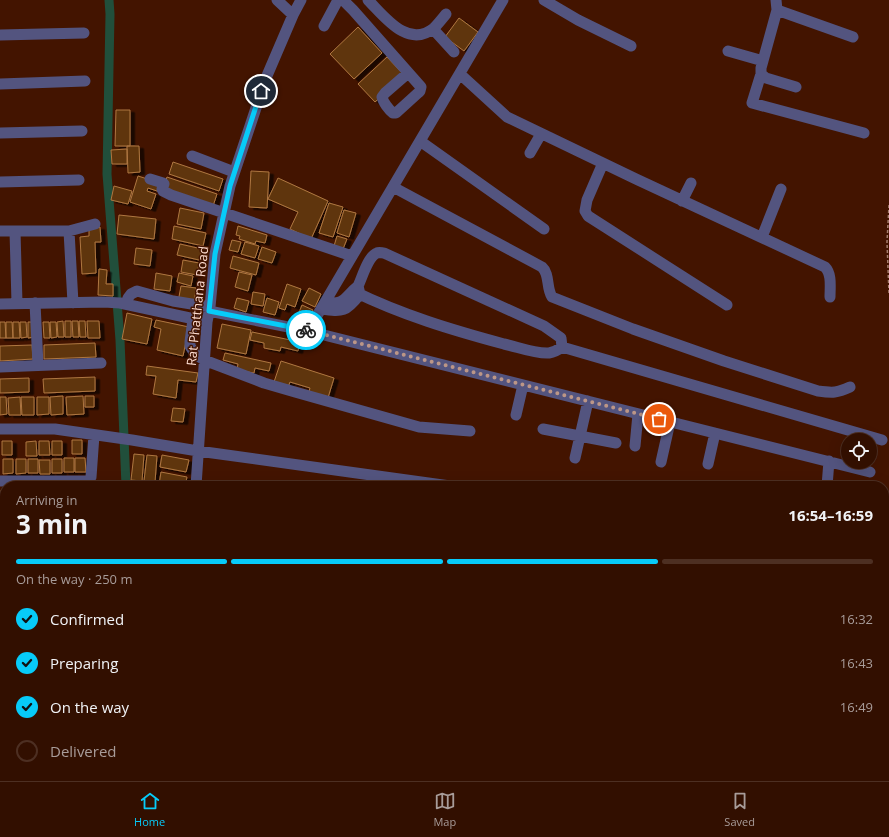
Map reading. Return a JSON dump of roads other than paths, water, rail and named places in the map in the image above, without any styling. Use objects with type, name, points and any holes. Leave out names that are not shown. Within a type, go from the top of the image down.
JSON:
[{"type":"street","points":[[277,0],[293,15]]},
{"type":"street","name":"Rat Phatthana Road","points":[[196,481],[207,322],[215,254],[234,172],[266,78],[301,0]]},
{"type":"street","points":[[324,26],[338,0]]},
{"type":"street","points":[[343,0],[408,73]]},
{"type":"street","points":[[368,0],[392,24],[412,36],[420,35],[433,29],[446,14]]},
{"type":"street","points":[[308,331],[503,0]]},
{"type":"street","points":[[544,0],[578,20],[631,46]]},
{"type":"street","points":[[853,37],[777,5],[761,68],[761,74],[752,103],[864,134]]},
{"type":"street","points":[[433,29],[454,52]]},
{"type":"street","points":[[0,35],[84,33]]},
{"type":"street","points":[[728,51],[763,61]]},
{"type":"street","points":[[460,74],[507,117],[603,164],[825,266],[830,274],[830,297]]},
{"type":"street","points":[[761,74],[766,78],[796,87]]},
{"type":"street","points":[[0,84],[84,81]]},
{"type":"street","points":[[0,133],[82,131]]},
{"type":"street","points":[[530,153],[541,134]]},
{"type":"street","points":[[420,141],[544,229]]},
{"type":"street","points":[[192,156],[234,172]]},
{"type":"street","points":[[603,164],[587,200],[585,211],[586,214],[727,305]]},
{"type":"street","points":[[150,179],[163,183],[162,189],[165,192],[352,256]]},
{"type":"street","points":[[0,182],[79,180]]},
{"type":"street","points":[[682,201],[691,183]]},
{"type":"street","points":[[393,187],[545,269],[549,292],[552,297],[633,329],[724,362],[818,391],[832,393],[840,392],[850,387]]},
{"type":"street","points":[[762,237],[781,189]]},
{"type":"street","points":[[0,232],[69,231],[95,224]]},
{"type":"street","points":[[15,231],[17,303]]},
{"type":"street","points":[[69,231],[73,303]]},
{"type":"street","points":[[323,306],[334,311],[349,307],[367,265],[377,253],[384,253],[544,326],[561,338],[562,347]]},
{"type":"street","points":[[357,290],[395,310],[443,327],[535,352],[557,352],[562,347]]},
{"type":"street","points":[[124,304],[131,294],[137,291],[173,301],[308,331],[870,472]]},
{"type":"street","points":[[0,304],[104,302],[124,304],[207,322]]},
{"type":"street","points":[[35,303],[38,365]]},
{"type":"street","points":[[193,319],[190,346],[195,354],[204,360],[264,383],[419,427],[470,431]]},
{"type":"street","points":[[562,347],[882,440]]},
{"type":"street","points":[[0,367],[101,363]]},
{"type":"street","points":[[516,415],[523,385]]},
{"type":"street","points":[[575,458],[588,401]]},
{"type":"street","points":[[635,446],[638,414]]},
{"type":"street","points":[[661,462],[670,422]]},
{"type":"street","points":[[0,429],[55,429],[198,451],[414,481]]},
{"type":"street","points":[[543,430],[616,443]]},
{"type":"street","points":[[708,464],[716,433]]},
{"type":"street","points":[[0,481],[90,480],[94,435]]},
{"type":"street","points":[[827,481],[829,462]]},
{"type":"waterway","points":[[109,0],[107,174],[120,340],[126,481]]}]
